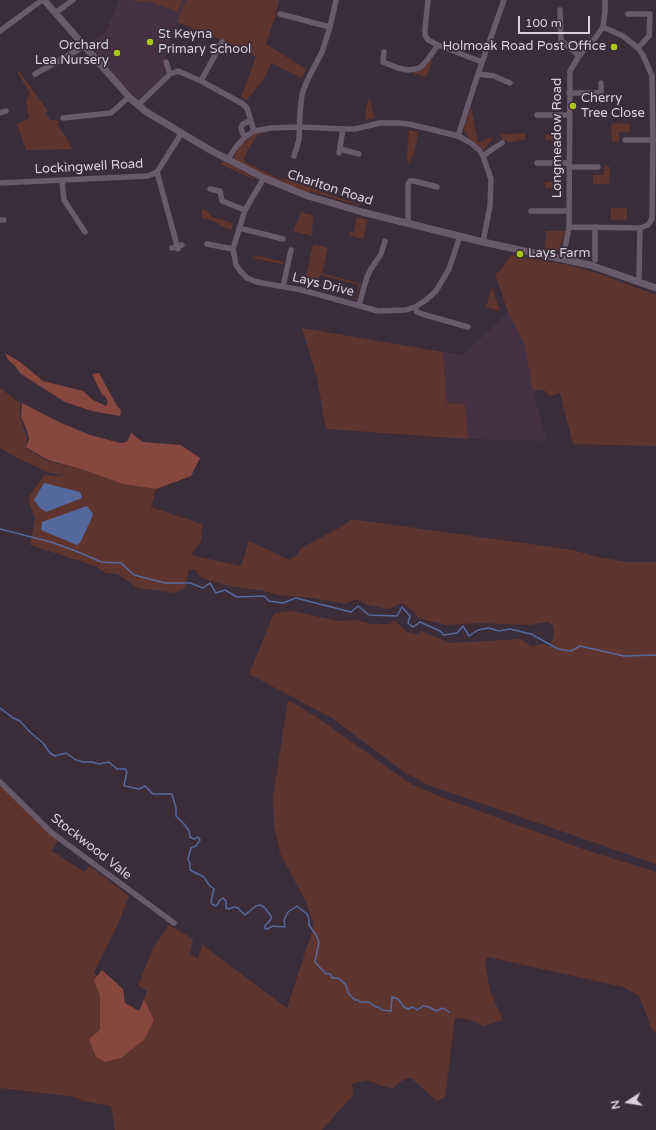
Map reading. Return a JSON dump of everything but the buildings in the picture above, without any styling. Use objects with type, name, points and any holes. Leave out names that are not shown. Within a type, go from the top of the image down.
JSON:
[{"type":"street","name":"Charlton Road","points":[[44,0],[129,97],[138,105],[152,116],[181,134],[227,160],[264,178],[308,196],[333,204],[408,224],[608,270],[656,288]]},
{"type":"street","points":[[0,31],[44,0]]},
{"type":"street","points":[[53,11],[73,0]]},
{"type":"street","points":[[294,156],[299,140],[302,94],[307,80],[322,52],[330,27],[336,0]]},
{"type":"street","points":[[428,0],[425,34],[428,40],[482,62]]},
{"type":"street","points":[[458,136],[504,0]]},
{"type":"street","points":[[569,227],[640,228],[648,225],[652,219],[654,199],[652,76],[638,48],[623,36],[603,27],[605,0]]},
{"type":"street","points":[[560,10],[561,40],[579,56]]},
{"type":"street","points":[[280,14],[330,27]]},
{"type":"street","points":[[628,14],[650,14],[649,36],[638,48]]},
{"type":"street","name":"Longmeadow Road","points":[[565,259],[565,248],[569,227],[570,71],[579,56],[603,27]]},
{"type":"street","points":[[201,81],[222,42]]},
{"type":"street","points":[[35,74],[78,50],[83,45]]},
{"type":"street","points":[[384,52],[383,62],[398,68],[408,70],[416,69],[421,67],[438,45]]},
{"type":"street","points":[[166,62],[170,74]]},
{"type":"street","points":[[138,105],[170,74],[178,71],[201,81],[243,104],[247,108],[254,131]]},
{"type":"street","points":[[478,74],[494,76],[510,83]]},
{"type":"street","points":[[569,93],[601,93],[601,83]]},
{"type":"street","points":[[63,118],[111,113],[129,97]]},
{"type":"street","points":[[537,115],[569,115]]},
{"type":"street","points":[[245,137],[241,127],[243,124],[251,120]]},
{"type":"street","points":[[227,160],[245,137],[254,131],[271,128],[300,127],[355,129],[380,123],[398,123],[409,124],[458,136],[471,143],[483,156],[491,179],[491,195],[483,242]]},
{"type":"street","points":[[343,129],[339,151],[359,154]]},
{"type":"street","name":"Lockingwell Road","points":[[0,183],[148,176],[157,172],[181,134]]},
{"type":"street","points":[[624,140],[653,140]]},
{"type":"street","points":[[483,156],[502,143]]},
{"type":"street","points":[[537,163],[598,167]]},
{"type":"street","points":[[157,172],[177,247]]},
{"type":"street","points":[[207,244],[233,249],[245,210],[264,178]]},
{"type":"street","points":[[62,180],[64,200],[85,232]]},
{"type":"street","points":[[408,224],[408,184],[410,181],[437,187]]},
{"type":"street","points":[[210,189],[220,191],[222,201],[245,210]]},
{"type":"street","points":[[532,211],[569,211]]},
{"type":"street","points":[[595,260],[596,227]]},
{"type":"street","points":[[239,228],[283,239]]},
{"type":"street","points":[[639,277],[640,228]]},
{"type":"street","name":"Lays Drive","points":[[233,249],[236,265],[240,272],[247,278],[257,282],[359,305],[378,311],[392,312],[415,307],[436,291],[448,269],[460,236]]},
{"type":"street","name":"Lays Drive","points":[[359,305],[367,277],[381,254],[385,241]]},
{"type":"street","name":"Lays Drive","points":[[283,287],[287,259],[291,250]]},
{"type":"street","points":[[415,307],[417,312],[422,314],[468,327]]},
{"type":"street","name":"Stockwood Vale","points":[[0,782],[52,833],[174,923]]},
{"type":"shaded area","name":"St Keyna Primary School","points":[[119,0],[186,0],[163,63],[165,71],[164,75],[138,99],[119,81],[121,79],[119,80],[89,45],[110,27],[109,24]]},
{"type":"shaded area","points":[[134,0],[182,0],[178,12],[154,3],[145,1],[137,2]]},
{"type":"shaded area","points":[[186,0],[279,0],[266,44],[306,69],[302,78],[271,63],[265,77],[247,100],[241,97],[256,57],[248,51],[177,22]]},
{"type":"shaded area","points":[[430,61],[432,62],[426,77],[412,73],[421,70],[425,71],[421,69]]},
{"type":"shaded area","points":[[19,71],[48,111],[46,113],[50,120],[57,120],[59,123],[57,124],[72,149],[26,150],[17,124],[29,118],[26,101],[30,93],[17,72]]},
{"type":"shaded area","points":[[370,97],[374,118],[365,120],[366,108]]},
{"type":"shaded area","points":[[471,107],[478,143],[494,136],[484,150],[465,134],[464,128]]},
{"type":"shaded area","points":[[613,123],[630,124],[630,132],[619,132],[619,142],[613,142],[612,140],[611,125]]},
{"type":"shaded area","points":[[409,130],[418,132],[415,150],[409,164],[407,156]]},
{"type":"shaded area","points":[[269,131],[257,135],[244,157],[245,162],[279,179],[285,179],[358,204],[362,207],[310,191],[308,192],[277,181],[237,162],[234,156],[240,146],[254,134]]},
{"type":"shaded area","points":[[525,133],[525,139],[508,143],[506,140],[503,141],[500,134]]},
{"type":"shaded area","points":[[545,134],[562,134],[562,141],[545,140]]},
{"type":"shaded area","points":[[224,161],[253,177],[255,180],[220,164]]},
{"type":"shaded area","points":[[604,165],[610,167],[609,184],[593,184],[593,175],[604,175]]},
{"type":"shaded area","points":[[562,181],[562,188],[545,188],[545,182]]},
{"type":"shaded area","points":[[611,208],[627,208],[627,220],[611,220]]},
{"type":"shaded area","points":[[202,209],[206,210],[212,217],[234,223],[231,230],[213,221],[202,218]]},
{"type":"shaded area","points":[[301,212],[313,215],[312,236],[293,231]]},
{"type":"shaded area","points":[[357,217],[367,220],[363,239],[349,235],[350,231],[354,232]]},
{"type":"shaded area","points":[[546,231],[565,231],[559,251],[545,250]]},
{"type":"shaded area","points":[[313,244],[328,248],[322,273],[361,284],[356,300],[359,285],[320,275],[316,285],[305,282]]},
{"type":"shaded area","points":[[511,255],[569,265],[597,273],[656,295],[656,446],[573,444],[560,393],[550,396],[544,390],[533,391],[525,346],[508,312],[495,274],[501,270]]},
{"type":"shaded area","points":[[260,256],[283,262],[285,265],[253,258]]},
{"type":"shaded area","points":[[492,287],[500,311],[486,307]]},
{"type":"shaded area","points":[[508,312],[525,346],[534,395],[547,441],[468,439],[465,404],[447,403],[443,352],[463,355]]},
{"type":"shaded area","points":[[302,328],[443,352],[447,403],[465,404],[468,439],[326,429],[317,378]]},
{"type":"shaded area","points":[[5,353],[20,362],[43,381],[83,391],[93,400],[106,406],[108,402],[105,396],[102,395],[92,374],[99,373],[117,406],[121,410],[120,416],[92,411],[65,402],[21,374],[8,360]]},
{"type":"shaded area","points":[[0,388],[20,403],[20,416],[27,439],[26,448],[48,461],[84,470],[123,484],[156,489],[151,507],[202,524],[201,541],[191,555],[241,566],[249,541],[290,560],[298,554],[301,548],[343,526],[351,519],[573,550],[597,557],[628,562],[656,562],[656,864],[428,785],[404,772],[332,718],[249,674],[274,613],[292,611],[338,621],[357,620],[372,624],[388,624],[395,621],[407,632],[418,634],[421,631],[451,643],[520,639],[532,646],[544,644],[549,647],[554,636],[553,626],[548,622],[529,625],[479,623],[446,625],[418,618],[413,611],[402,603],[388,609],[368,605],[356,599],[346,604],[313,598],[278,595],[264,591],[229,586],[201,578],[196,570],[189,569],[185,588],[175,593],[138,588],[117,574],[106,573],[95,566],[30,545],[35,519],[28,498],[44,475],[62,476],[64,469],[61,475],[47,472],[0,448]],"holes":[[[93,514],[80,543],[41,530],[42,522]]]},
{"type":"shaded area","points":[[22,403],[59,422],[90,435],[120,443],[127,442],[131,433],[143,442],[181,445],[200,458],[191,476],[156,489],[123,484],[84,470],[48,460],[26,447],[29,439],[21,417]]},
{"type":"shaded area","points":[[288,700],[315,716],[411,784],[441,797],[586,850],[656,872],[656,1032],[652,1030],[639,996],[623,987],[488,957],[485,961],[490,991],[503,1020],[484,1026],[468,1019],[455,1018],[445,1097],[437,1101],[411,1078],[403,1080],[392,1089],[366,1080],[352,1084],[353,1095],[322,1130],[115,1130],[111,1106],[83,1101],[74,1097],[0,1088],[0,786],[58,841],[52,851],[84,872],[90,866],[129,896],[119,922],[94,972],[113,996],[154,1020],[144,999],[147,991],[138,986],[153,948],[169,925],[193,939],[190,955],[198,958],[202,945],[287,1008],[314,925],[306,902],[280,853],[274,825],[273,797]]},
{"type":"shaded area","points":[[102,970],[123,989],[125,1003],[139,1011],[144,999],[154,1020],[144,1040],[121,1058],[105,1062],[96,1057],[89,1039],[100,1030],[100,996],[94,980]]},
{"type":"water","points":[[44,483],[80,492],[82,498],[46,512],[40,508],[34,500]]},
{"type":"water","points":[[87,506],[93,514],[80,543],[77,545],[41,530],[42,522]]},
{"type":"waterway","points":[[0,529],[51,542],[101,562],[121,563],[134,575],[165,583],[190,583],[203,588],[210,583],[216,593],[225,590],[237,597],[264,596],[269,601],[283,603],[296,598],[351,612],[358,606],[369,615],[397,616],[402,607],[410,616],[408,623],[413,627],[420,622],[440,631],[444,635],[457,633],[463,626],[469,636],[478,630],[489,628],[499,631],[510,629],[531,634],[558,649],[571,651],[580,646],[624,656],[656,655]]},
{"type":"waterway","points":[[0,708],[13,718],[20,721],[43,743],[50,753],[55,756],[66,753],[76,760],[83,762],[99,764],[109,762],[117,769],[125,769],[127,772],[125,786],[139,789],[145,786],[153,794],[172,794],[176,808],[176,816],[189,831],[190,837],[194,839],[198,837],[200,840],[196,846],[191,848],[188,859],[190,870],[204,877],[209,885],[214,889],[211,902],[212,904],[216,906],[223,898],[226,901],[226,908],[238,908],[245,915],[256,906],[260,905],[264,907],[271,916],[271,919],[265,926],[265,929],[273,926],[285,927],[284,920],[288,912],[297,906],[307,914],[309,925],[319,942],[315,962],[326,974],[330,974],[332,978],[341,980],[346,985],[348,993],[355,1000],[360,1002],[369,1002],[382,1010],[391,1011],[392,997],[398,999],[404,1007],[408,1009],[413,1007],[417,1010],[423,1006],[429,1007],[436,1011],[443,1008],[449,1012]]},
{"type":"place","name":"St Keyna Primary School","points":[[150,42]]},
{"type":"place","name":"Holmoak Road Post Office","points":[[614,47]]},
{"type":"place","name":"Orchard Lea Nursery","points":[[117,53]]},
{"type":"place","name":"Cherry Tree Close","points":[[573,106]]},
{"type":"place","name":"Lays Farm","points":[[520,254]]}]
